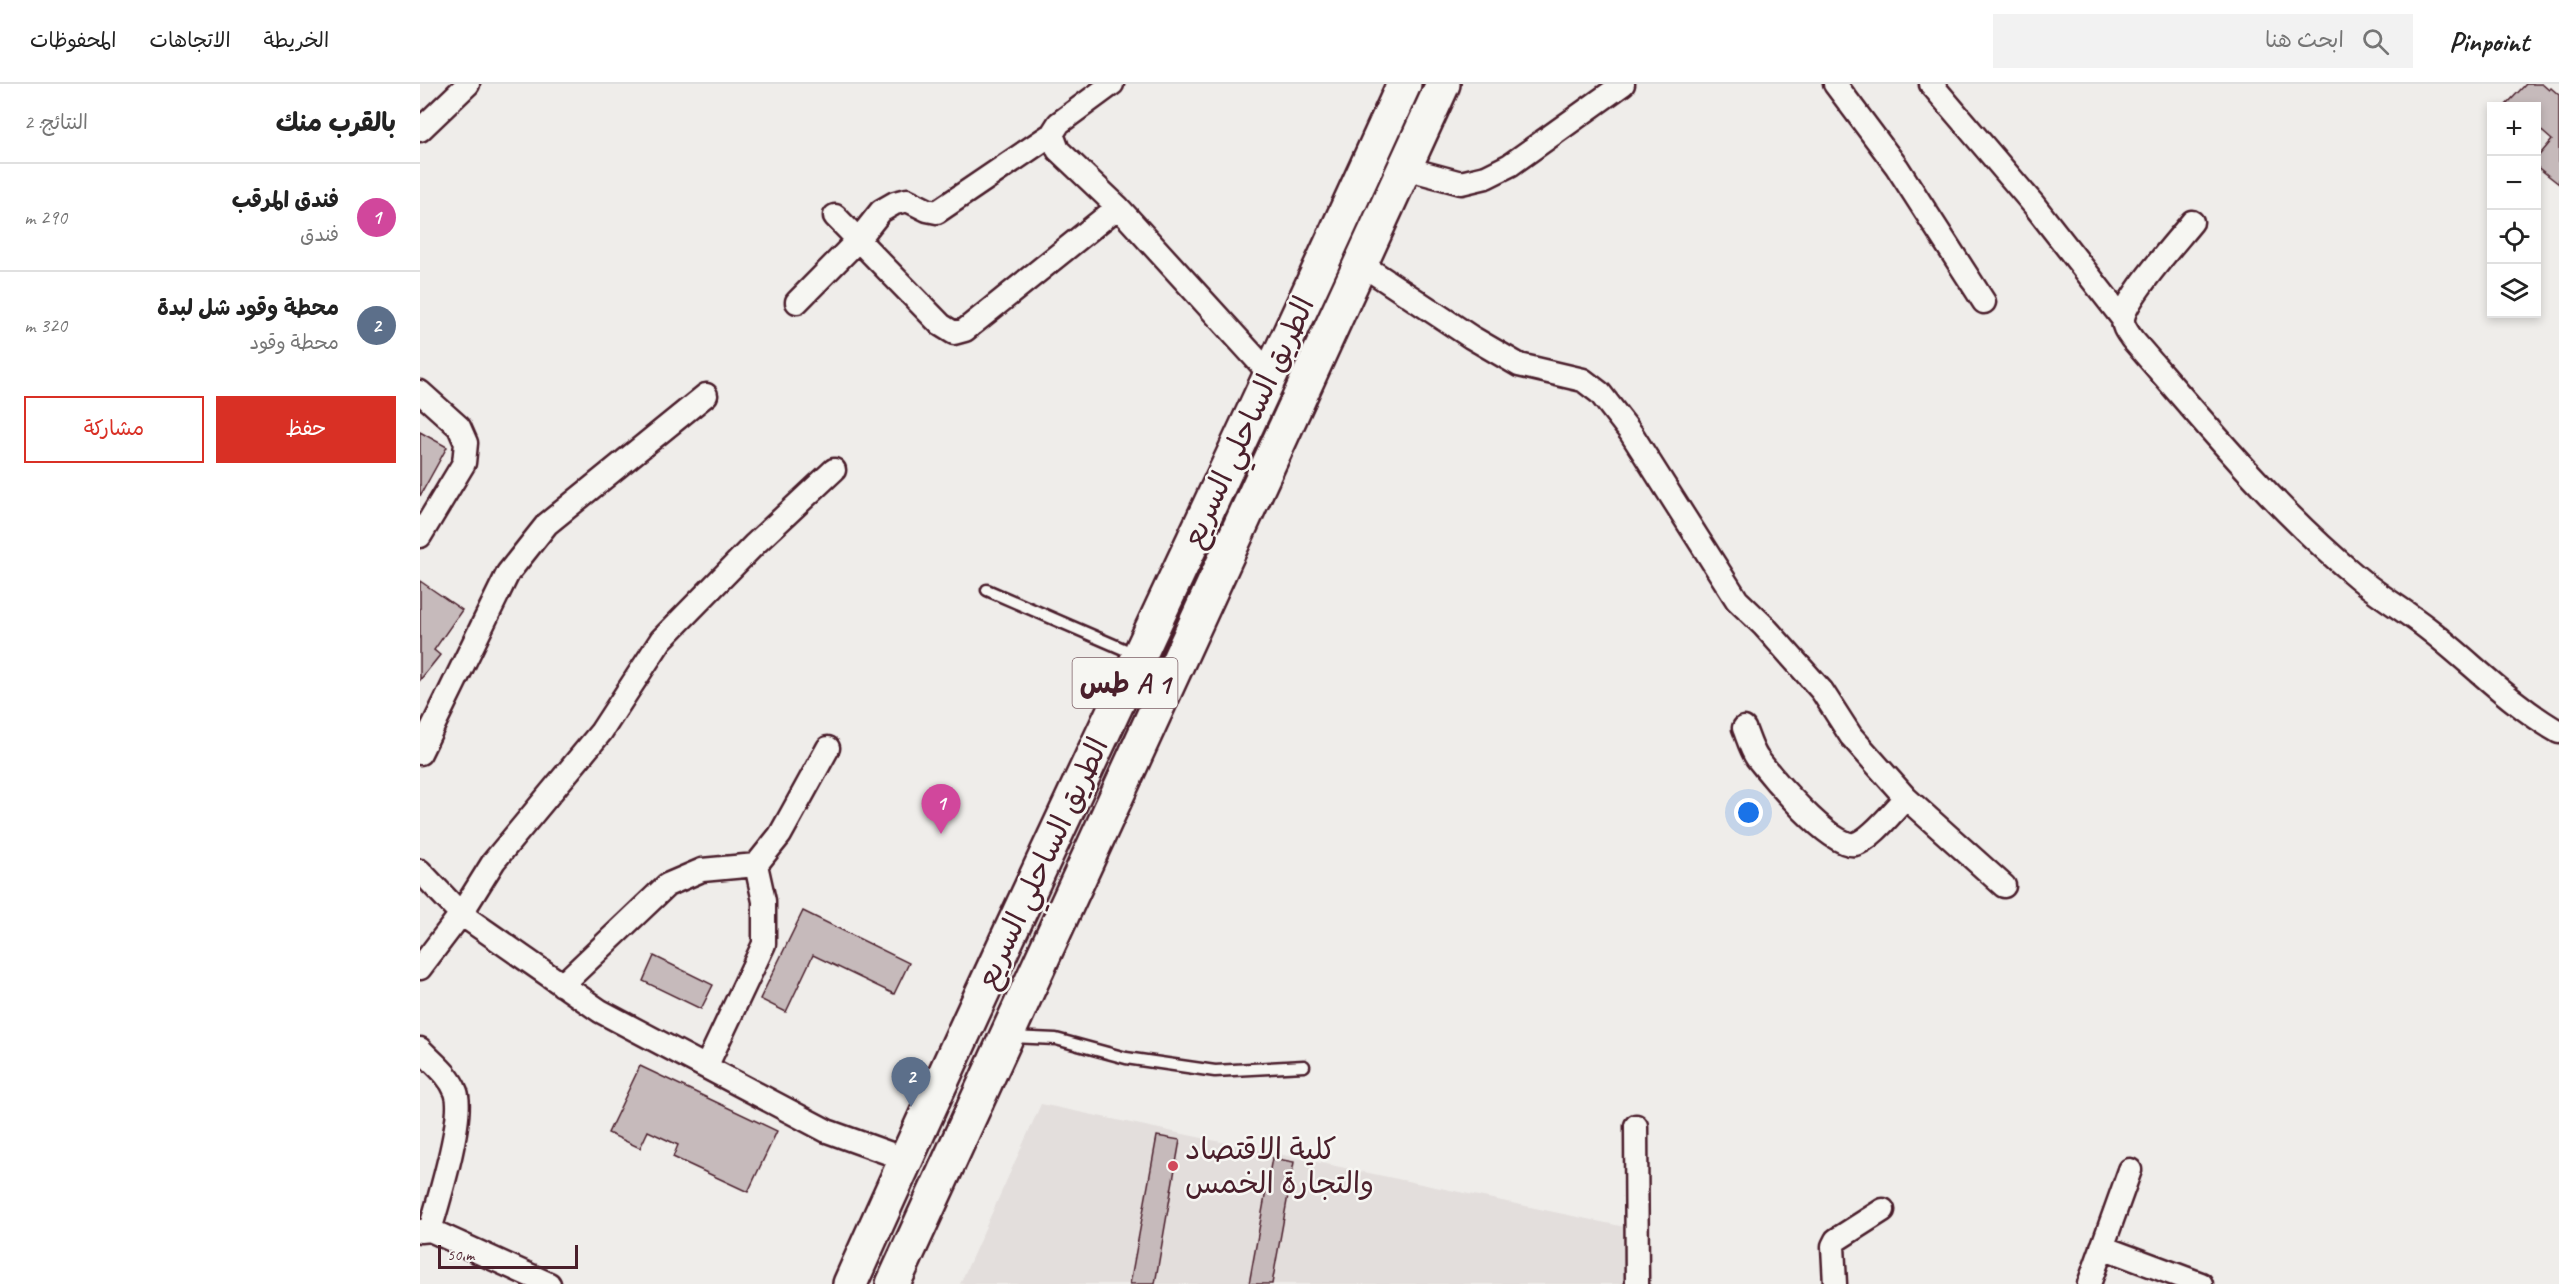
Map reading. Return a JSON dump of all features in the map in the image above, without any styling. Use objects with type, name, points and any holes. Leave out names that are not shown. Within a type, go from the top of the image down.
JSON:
[{"type":"highway","name":"الطريق الساحلي السريع","points":[[850,1284],[905,1159],[1404,84]]},
{"type":"highway","name":"الطريق الساحلي السريع","points":[[893,1284],[1443,84]]},
{"type":"street","points":[[420,130],[468,84]]},
{"type":"street","points":[[797,302],[858,240],[881,211],[895,203],[907,200],[936,212],[1052,134],[1059,123],[1112,84]]},
{"type":"street","points":[[1405,168],[1461,183],[1486,177],[1510,165],[1623,84]]},
{"type":"street","points":[[1835,84],[1897,167],[1984,302]]},
{"type":"street","points":[[1931,84],[2026,197],[2123,319],[2132,339],[2244,469],[2320,545],[2358,579],[2427,628],[2532,716],[2559,732]]},
{"type":"street","points":[[1052,134],[1058,150],[1118,207],[1270,374]]},
{"type":"street","points":[[835,216],[941,325],[954,333],[965,330],[1118,207]]},
{"type":"street","points":[[2123,319],[2138,291],[2192,222]]},
{"type":"street","points":[[1361,264],[1471,337],[1519,365],[1583,380],[1600,393],[1631,433],[1737,600],[1815,682],[1851,736],[1906,798],[2004,886]]},
{"type":"street","points":[[420,392],[459,427],[466,443],[464,463],[420,536]]},
{"type":"street","points":[[420,753],[508,573],[547,524],[706,394]]},
{"type":"street","points":[[420,968],[461,914],[494,861],[601,732],[661,640],[755,544],[834,470]]},
{"type":"street","points":[[1744,728],[1756,756],[1815,824],[1844,842],[1853,844],[1866,839],[1906,798]]},
{"type":"street","points":[[562,985],[667,885],[702,870],[756,865],[780,835],[828,748]]},
{"type":"street","points":[[706,1067],[764,944],[764,901],[756,865]]},
{"type":"street","points":[[420,871],[461,914],[600,1011],[827,1131],[905,1159]]},
{"type":"street","points":[[420,1049],[448,1076],[457,1095],[453,1144],[425,1231],[549,1284]]},
{"type":"street","points":[[1636,1126],[1637,1284]]},
{"type":"street","points":[[2089,1284],[2130,1170]]},
{"type":"street","points":[[1835,1284],[1833,1246],[1836,1240],[1883,1210]]},
{"type":"street","points":[[2102,1247],[2200,1284]]},
{"type":"lane","points":[[987,590],[1138,655]]},
{"type":"lane","points":[[1007,1036],[1056,1039],[1126,1058],[1215,1071],[1304,1066]]},
{"type":"shaded area","name":"كلية الاقتصاد والتجارة الخمس","points":[[1041,1104],[1625,1227],[1625,1284],[960,1284]]},
{"type":"building","points":[[2526,84],[2542,84],[2559,95],[2559,184],[2541,170],[2541,153],[2552,140],[2541,130],[2541,102],[2509,102]]},
{"type":"building","points":[[420,432],[447,447],[420,496]]},
{"type":"building","points":[[420,581],[462,610],[434,650],[440,655],[420,680]]},
{"type":"building","points":[[803,911],[909,963],[894,994],[813,955],[786,1012],[760,999]]},
{"type":"building","points":[[654,956],[713,985],[701,1009],[643,981]]},
{"type":"building","points":[[640,1066],[777,1131],[748,1192],[673,1157],[678,1145],[648,1131],[640,1148],[608,1133]]},
{"type":"building","points":[[1157,1136],[1180,1140],[1155,1284],[1130,1284]]},
{"type":"building","points":[[1272,1158],[1294,1162],[1272,1284],[1249,1284]]},
{"type":"place","name":"فندق المرقب","points":[[941,834]]},
{"type":"place","name":"محطة وقود شل لبدة","points":[[911,1107]]},
{"type":"place","name":"كلية الاقتصاد والتجارة الخمس","points":[[1173,1166]]}]
